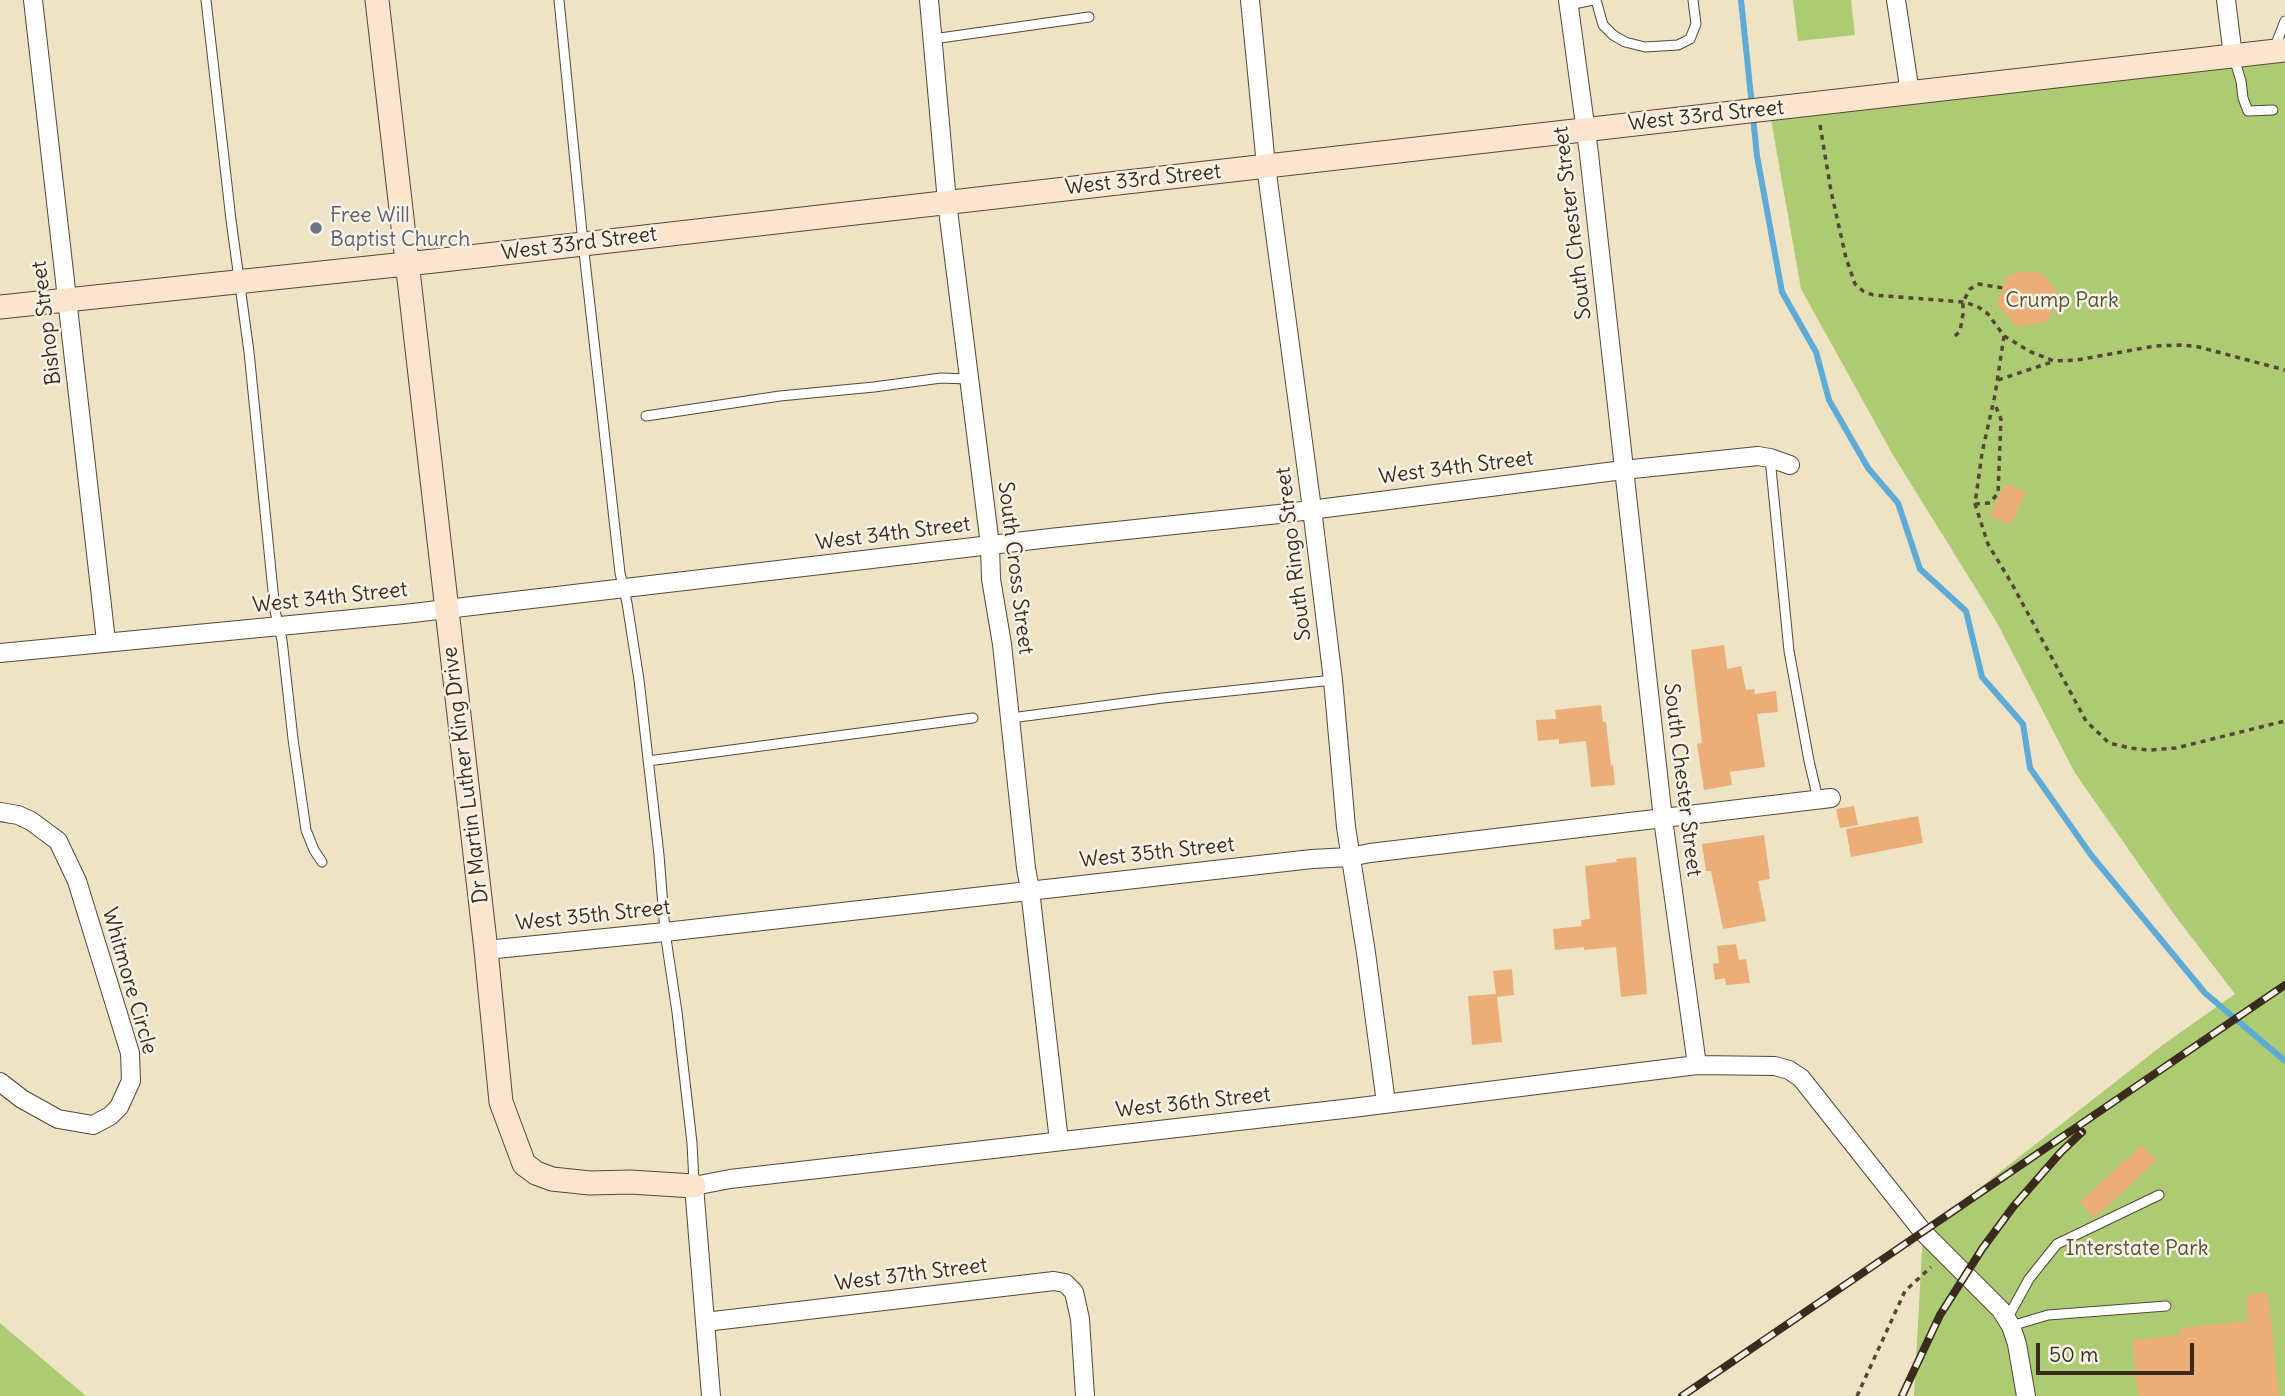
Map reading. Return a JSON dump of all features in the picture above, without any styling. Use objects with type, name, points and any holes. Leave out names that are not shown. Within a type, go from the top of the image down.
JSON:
[{"type":"street","name":"Bishop Street","points":[[33,0],[106,641]]},
{"type":"street","name":"Dr Martin Luther King Drive","points":[[377,0],[501,1102],[524,1164],[552,1180],[694,1186]]},
{"type":"street","name":"South Cross Street","points":[[929,0],[947,202],[990,545],[991,579],[1011,718],[1059,1140]]},
{"type":"street","name":"South Ringo Street","points":[[1250,0],[1266,166],[1333,680],[1350,857],[1386,1102]]},
{"type":"street","points":[[1896,0],[1910,93]]},
{"type":"street","points":[[2226,0],[2234,56]]},
{"type":"street","name":"South Chester Street","points":[[1569,3],[1586,129],[1663,819],[1697,1065]]},
{"type":"street","name":"West 33rd Street","points":[[0,307],[2279,50]]},
{"type":"street","name":"West 34th Street","points":[[0,653],[623,589],[1623,470],[1758,456],[1790,465]]},
{"type":"street","name":"West 35th Street","points":[[486,950],[1350,857],[1825,799]]},
{"type":"street","name":"Whitmore Circle","points":[[0,812],[18,815],[31,821],[58,841],[77,881],[130,1053],[131,1081],[119,1107],[110,1116],[93,1125],[58,1119],[22,1099],[0,1082]]},
{"type":"street","points":[[1697,1065],[1775,1066],[1789,1070],[1801,1078],[1923,1232],[2001,1310],[2017,1344],[2026,1396]]},
{"type":"street","name":"West 36th Street","points":[[694,1186],[730,1179],[1697,1065]]},
{"type":"street","points":[[694,1186],[711,1396]]},
{"type":"street","name":"West 37th Street","points":[[705,1322],[1054,1281],[1065,1283],[1074,1292],[1082,1337],[1085,1396]]},
{"type":"lane","points":[[206,0],[240,281],[275,611],[306,830],[322,862]]},
{"type":"lane","points":[[559,0],[618,561],[637,667],[665,932],[692,1143],[694,1186]]},
{"type":"lane","points":[[1569,3],[1594,0],[1603,25],[1613,35],[1625,43],[1663,47],[1678,45],[1690,38],[1696,24],[1693,0]]},
{"type":"lane","points":[[933,39],[1089,17]]},
{"type":"lane","points":[[2279,50],[2285,21]]},
{"type":"lane","points":[[2234,56],[2241,81],[2242,98],[2248,111],[2273,110]]},
{"type":"lane","points":[[646,416],[780,396],[941,378],[968,379]]},
{"type":"lane","points":[[1770,458],[1789,651],[1809,761],[1825,799]]},
{"type":"lane","points":[[1011,718],[1333,680]]},
{"type":"lane","points":[[648,761],[973,718]]},
{"type":"lane","points":[[2009,1323],[2029,1279],[2057,1244],[2159,1195]]},
{"type":"lane","points":[[2009,1323],[2048,1315],[2166,1306]]},
{"type":"path","points":[[1820,123],[1834,205],[1855,284],[1873,295],[1963,302],[1977,306],[1988,314],[2004,337],[2054,362]]},
{"type":"path","points":[[1955,336],[1961,325],[1963,302],[1970,289],[1979,284],[2003,288]]},
{"type":"path","points":[[2004,337],[1975,504],[1988,544],[2086,721],[2109,743],[2150,750],[2176,748],[2285,721]]},
{"type":"path","points":[[1998,380],[2054,362],[2155,346],[2182,345],[2285,370]]},
{"type":"path","points":[[1975,504],[1990,503],[1998,493],[2001,419],[1994,401]]},
{"type":"path","points":[[1857,1396],[1905,1291],[1946,1255]]},
{"type":"green space","points":[[1793,0],[1851,0],[1855,35],[1798,41]]},
{"type":"green space","name":"Crump Park","points":[[2285,52],[2285,1396],[1914,1396],[1923,1232],[2164,1044],[2235,994],[2173,913],[2075,773],[1996,621],[1893,455],[1801,289],[1769,108]]},
{"type":"green space","points":[[0,1323],[86,1396],[0,1396]]},
{"type":"building","points":[[2029,271],[2043,274],[2058,293],[2048,321],[2017,327],[1997,304],[2008,275]]},
{"type":"building","points":[[2005,483],[2026,492],[2011,525],[1990,516]]},
{"type":"building","points":[[1724,645],[1727,669],[1741,666],[1746,690],[1754,689],[1755,694],[1776,691],[1778,712],[1757,714],[1765,767],[1730,772],[1732,785],[1704,790],[1697,744],[1702,743],[1691,650]]},
{"type":"building","points":[[1601,705],[1615,785],[1591,787],[1586,741],[1559,744],[1559,739],[1538,741],[1536,720],[1556,719],[1555,710]]},
{"type":"building","points":[[1854,806],[1858,825],[1840,828],[1836,809]]},
{"type":"building","points":[[1918,816],[1923,843],[1851,857],[1846,829]]},
{"type":"building","points":[[1764,835],[1770,879],[1758,881],[1766,921],[1723,929],[1711,871],[1706,871],[1702,844]]},
{"type":"building","points":[[1636,857],[1647,994],[1621,997],[1616,947],[1555,950],[1553,929],[1582,926],[1581,920],[1590,919],[1585,866]]},
{"type":"building","points":[[1736,944],[1739,960],[1746,959],[1750,983],[1726,985],[1725,978],[1715,980],[1713,964],[1719,963],[1717,946]]},
{"type":"building","points":[[1512,969],[1514,995],[1497,997],[1502,1042],[1472,1045],[1468,996],[1496,994],[1493,971]]},
{"type":"building","points":[[2142,1145],[2156,1161],[2094,1218],[2080,1202]]},
{"type":"building","points":[[2268,1293],[2279,1396],[2138,1396],[2132,1340],[2181,1335],[2180,1328],[2248,1321],[2246,1295]]},
{"type":"waterway","points":[[1741,0],[1752,106]]},
{"type":"waterway","points":[[1753,117],[1757,156],[1782,292],[1816,352],[1829,400],[1868,468],[1898,503],[1920,569],[1966,611],[1982,677],[2023,724],[2030,768],[2091,855],[2205,993],[2285,1061]]},
{"type":"railway","points":[[1682,1396],[2285,985]]},
{"type":"railway","points":[[1902,1396],[1940,1315],[1982,1249],[2013,1207],[2082,1132]]},
{"type":"place","name":"Free Will Baptist Church","points":[[316,228]]},
{"type":"park label","name":"Interstate Park","points":[[2137,1249]]}]
